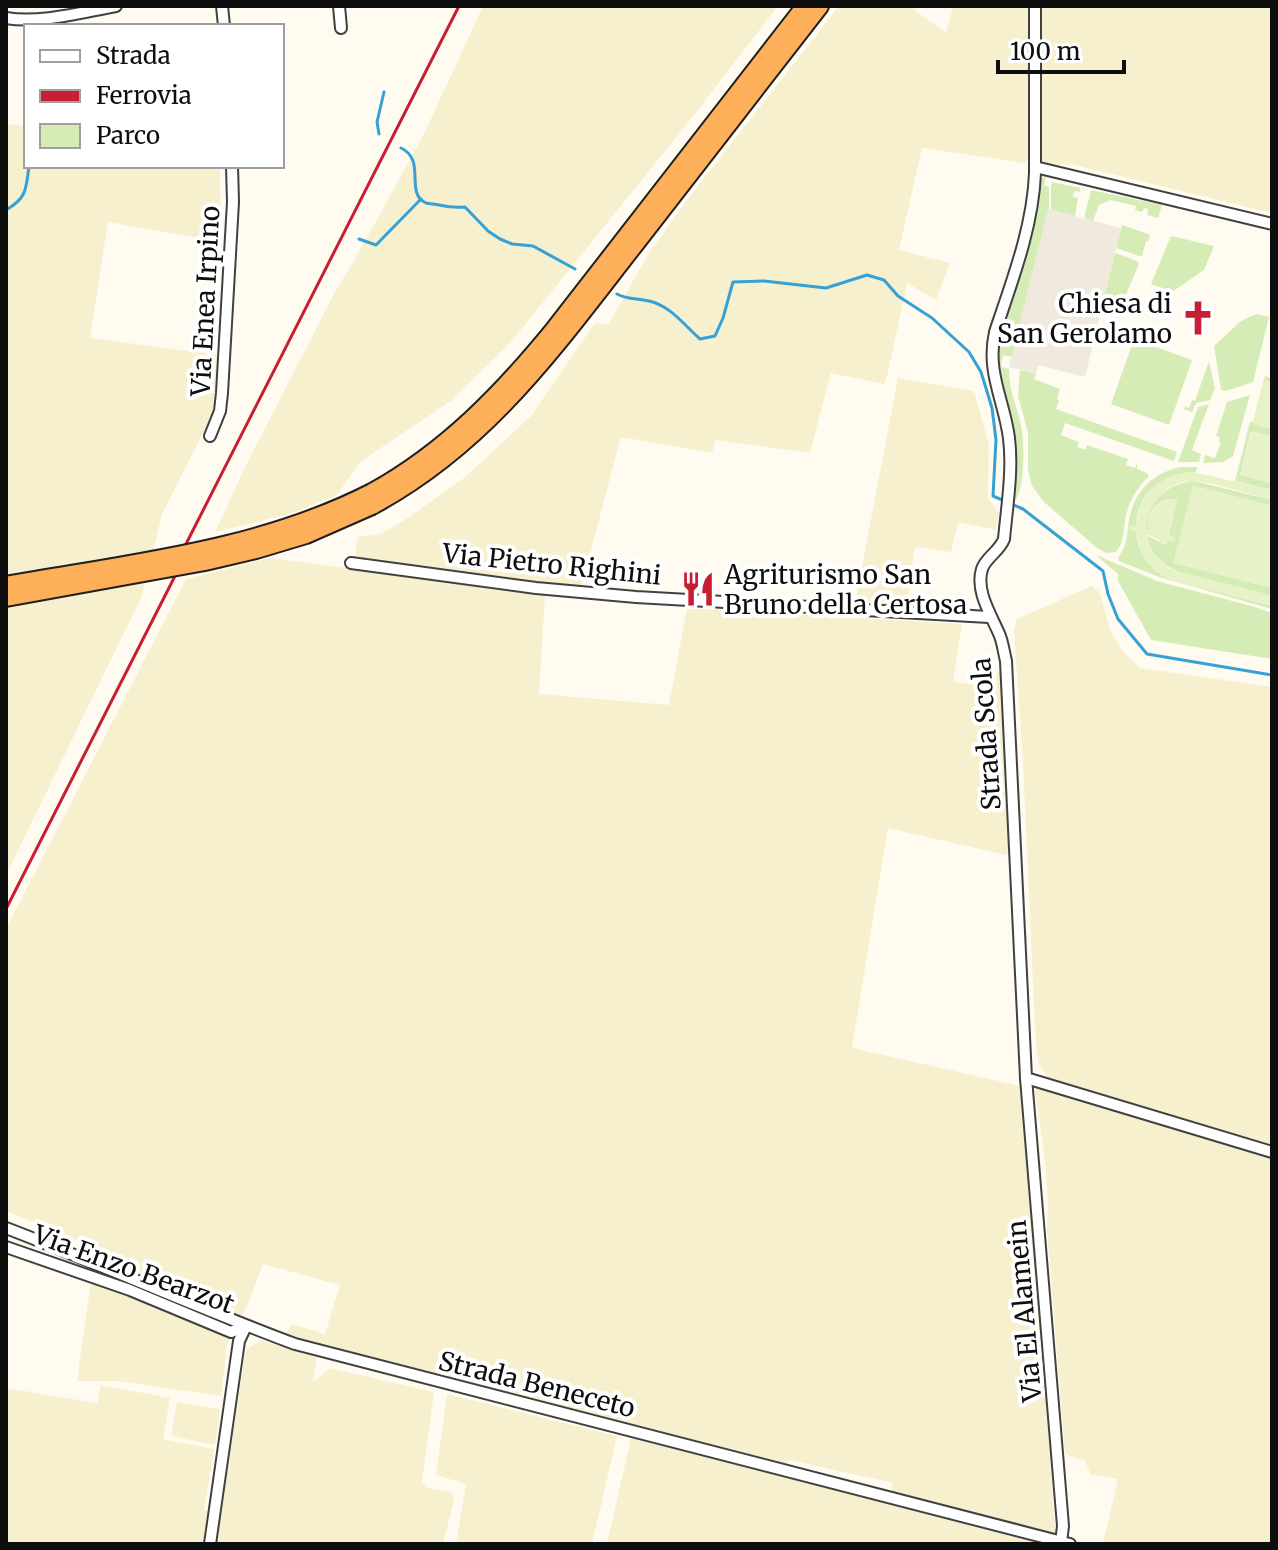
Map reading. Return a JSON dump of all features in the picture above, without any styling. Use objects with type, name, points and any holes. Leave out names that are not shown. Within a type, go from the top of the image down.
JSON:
[{"type":"highway","points":[[6,585],[243,541],[372,499],[449,440],[513,378],[805,6]]},
{"type":"highway","points":[[6,598],[256,550],[306,535],[372,499],[416,480],[485,425],[516,393],[564,336],[820,6]]},
{"type":"street","points":[[6,18],[36,19],[116,6]]},
{"type":"street","points":[[339,6],[341,28]]},
{"type":"street","name":"Strada Scola","points":[[1026,1078],[1006,661],[1000,636],[989,617],[980,572],[1004,539],[1009,438],[995,382],[992,348],[1034,190],[1035,6]]},
{"type":"street","points":[[1035,167],[1272,224]]},
{"type":"street","name":"Via Enea Irpino","points":[[210,436],[220,411],[222,393],[233,202],[232,168]]},
{"type":"street","name":"Via Pietro Righini","points":[[351,563],[536,588],[636,597],[989,617]]},
{"type":"street","points":[[1026,1078],[1272,1152]]},
{"type":"street","name":"Via El Alamein","points":[[1026,1078],[1066,1543]]},
{"type":"street","name":"Strada Beneceto","points":[[6,1228],[295,1344],[1066,1543]]},
{"type":"street","name":"Via Enzo Bearzot","points":[[6,1247],[130,1290],[231,1332],[246,1326]]},
{"type":"street","points":[[210,1544],[239,1341],[246,1326]]},
{"type":"shaded area","points":[[483,6],[778,6],[511,342],[452,400],[360,462],[337,495],[289,514],[215,532],[336,290],[423,136]]},
{"type":"shaded area","points":[[839,6],[909,6],[946,33],[953,6],[1029,6],[1029,157],[1025,163],[922,148],[899,250],[950,263],[936,300],[907,283],[884,384],[831,373],[810,453],[716,440],[712,453],[621,437],[581,588],[355,559],[357,537],[381,534],[409,517],[464,478],[531,416],[595,323],[608,325],[649,253],[687,200]]},
{"type":"shaded area","points":[[1041,6],[1272,6],[1272,213],[1074,165],[1041,164]]},
{"type":"shaded area","points":[[6,124],[24,126],[24,168],[220,168],[221,242],[108,222],[90,338],[219,355],[216,407],[162,514],[142,596],[6,875]]},
{"type":"shaded area","points":[[1048,209],[1121,228],[1085,377],[1038,365],[1036,374],[1009,367]]},
{"type":"shaded area","points":[[898,378],[974,391],[989,445],[988,498],[999,514],[996,530],[958,522],[951,552],[915,547],[904,608],[856,606],[858,587]]},
{"type":"shaded area","points":[[270,558],[545,594],[539,694],[669,705],[687,608],[962,624],[953,682],[996,687],[997,671],[1002,672],[1010,846],[1006,855],[888,828],[852,1048],[1020,1086],[1056,1544],[607,1544],[631,1438],[887,1503],[893,1483],[789,1460],[787,1465],[355,1356],[285,1335],[292,1324],[325,1334],[340,1285],[263,1264],[248,1304],[227,1345],[221,1396],[118,1381],[77,1381],[90,1288],[92,1247],[6,1211],[6,929],[186,579]]},
{"type":"shaded area","points":[[1092,586],[1100,593],[1110,630],[1123,651],[1140,668],[1272,687],[1272,1148],[1075,1090],[1048,1078],[1039,1065],[1014,631],[1017,619]]},
{"type":"shaded area","points":[[1038,1087],[1272,1156],[1272,1544],[1103,1544],[1118,1479],[1091,1475],[1085,1461],[1065,1454],[1044,1153],[1035,1090]]},
{"type":"shaded area","points":[[261,1340],[317,1358],[313,1382],[330,1368],[434,1392],[422,1482],[428,1488],[452,1492],[454,1501],[443,1544],[6,1544],[6,1388],[97,1403],[101,1385],[170,1398],[163,1439],[214,1449],[204,1511],[221,1513],[246,1350]]},
{"type":"shaded area","points":[[447,1394],[617,1436],[592,1544],[456,1544],[466,1484],[436,1475]]},
{"type":"shaded area","points":[[177,1402],[220,1409],[215,1445],[171,1436]]},
{"type":"green space","points":[[1046,177],[1044,185],[1049,187],[1049,210],[1012,357],[1003,355],[1001,367],[1009,369],[1022,431],[1022,476],[1016,500],[1010,499],[1013,461],[995,353],[1038,184]]},
{"type":"green space","points":[[1052,182],[1080,188],[1080,192],[1074,191],[1073,197],[1078,198],[1075,216],[1051,210]]},
{"type":"green space","points":[[1091,190],[1162,205],[1158,218],[1147,215],[1148,209],[1144,208],[1142,212],[1135,210],[1136,206],[1110,200],[1099,205],[1093,221],[1084,218]]},
{"type":"green space","points":[[1122,225],[1150,236],[1142,256],[1116,248]]},
{"type":"green space","points":[[1171,236],[1214,246],[1204,270],[1172,292],[1151,284]]},
{"type":"green space","points":[[1115,253],[1139,264],[1125,297],[1118,305],[1103,301]]},
{"type":"green space","points":[[1256,314],[1269,317],[1253,382],[1221,390],[1214,346],[1241,321]]},
{"type":"green space","points":[[1134,339],[1192,360],[1169,425],[1111,404]]},
{"type":"green space","points":[[1209,361],[1215,388],[1210,400],[1196,403],[1192,412],[1184,409],[1185,406],[1189,408],[1192,400],[1195,401]]},
{"type":"green space","points":[[1020,370],[1036,374],[1034,379],[1060,389],[1056,409],[1177,452],[1174,461],[1065,423],[1061,435],[1079,442],[1077,447],[1085,450],[1087,445],[1128,459],[1126,465],[1135,468],[1137,462],[1137,469],[1149,476],[1130,504],[1116,552],[1106,553],[1097,548],[1044,502],[1032,486],[1028,470],[1028,433],[1018,396]]},
{"type":"green space","points":[[1265,376],[1272,378],[1272,382],[1265,380],[1254,424],[1272,429],[1272,436],[1251,432],[1240,475],[1272,483],[1272,490],[1235,481]]},
{"type":"green space","points":[[1265,380],[1272,382],[1272,429],[1253,424]]},
{"type":"green space","points":[[1250,395],[1233,456],[1223,462],[1203,463],[1205,455],[1215,458],[1221,443],[1220,437],[1216,436],[1227,402]]},
{"type":"green space","points":[[1209,404],[1192,450],[1201,454],[1199,462],[1178,462],[1198,407]]},
{"type":"green space","points":[[1252,431],[1272,436],[1272,483],[1240,475]]},
{"type":"green space","points":[[1181,467],[1197,467],[1196,472],[1159,483],[1147,494],[1138,510],[1136,532],[1147,562],[1173,580],[1272,606],[1272,609],[1159,577],[1119,561],[1131,510],[1140,493],[1153,479]]},
{"type":"green space","points":[[1193,472],[1272,490],[1272,500],[1202,482],[1174,485],[1154,502],[1146,529],[1149,530],[1155,507],[1164,501],[1177,500],[1168,535],[1175,537],[1174,542],[1167,540],[1166,545],[1147,535],[1153,552],[1175,571],[1272,596],[1272,606],[1172,579],[1145,558],[1136,532],[1129,530],[1130,525],[1136,526],[1146,496],[1161,481]]},
{"type":"green space","points":[[1194,481],[1272,500],[1272,506],[1193,486],[1174,563],[1272,588],[1272,596],[1179,572],[1167,566],[1154,553],[1146,535],[1166,545],[1177,500],[1164,501],[1155,507],[1149,517],[1149,530],[1146,529],[1147,519],[1154,502],[1167,490]]},
{"type":"green space","points":[[1193,486],[1272,506],[1272,588],[1173,563]]},
{"type":"green space","points":[[1096,555],[1157,581],[1272,613],[1272,659],[1151,640],[1118,581],[1118,574]]},
{"type":"waterway","points":[[379,134],[377,122],[384,92]]},
{"type":"waterway","points":[[401,148],[413,160],[416,192],[426,203],[465,207],[500,239],[512,244],[533,246],[575,269]]},
{"type":"waterway","points":[[6,210],[24,192],[29,168]]},
{"type":"waterway","points":[[359,239],[376,245],[421,199]]},
{"type":"waterway","points":[[617,294],[657,303],[700,339],[715,336],[733,282],[764,281],[826,288],[867,275],[884,280],[898,296],[932,318],[969,352],[981,372],[992,408],[996,440],[993,496],[1023,509],[1103,571],[1118,619],[1147,654],[1272,675]]},
{"type":"railway","points":[[186,544],[459,6]]},
{"type":"railway","points":[[6,909],[175,576]]},
{"type":"place","name":"Chiesa di San Gerolamo","points":[[1198,318]]},
{"type":"place","name":"Agriturismo San Bruno della Certosa","points":[[698,589]]}]
